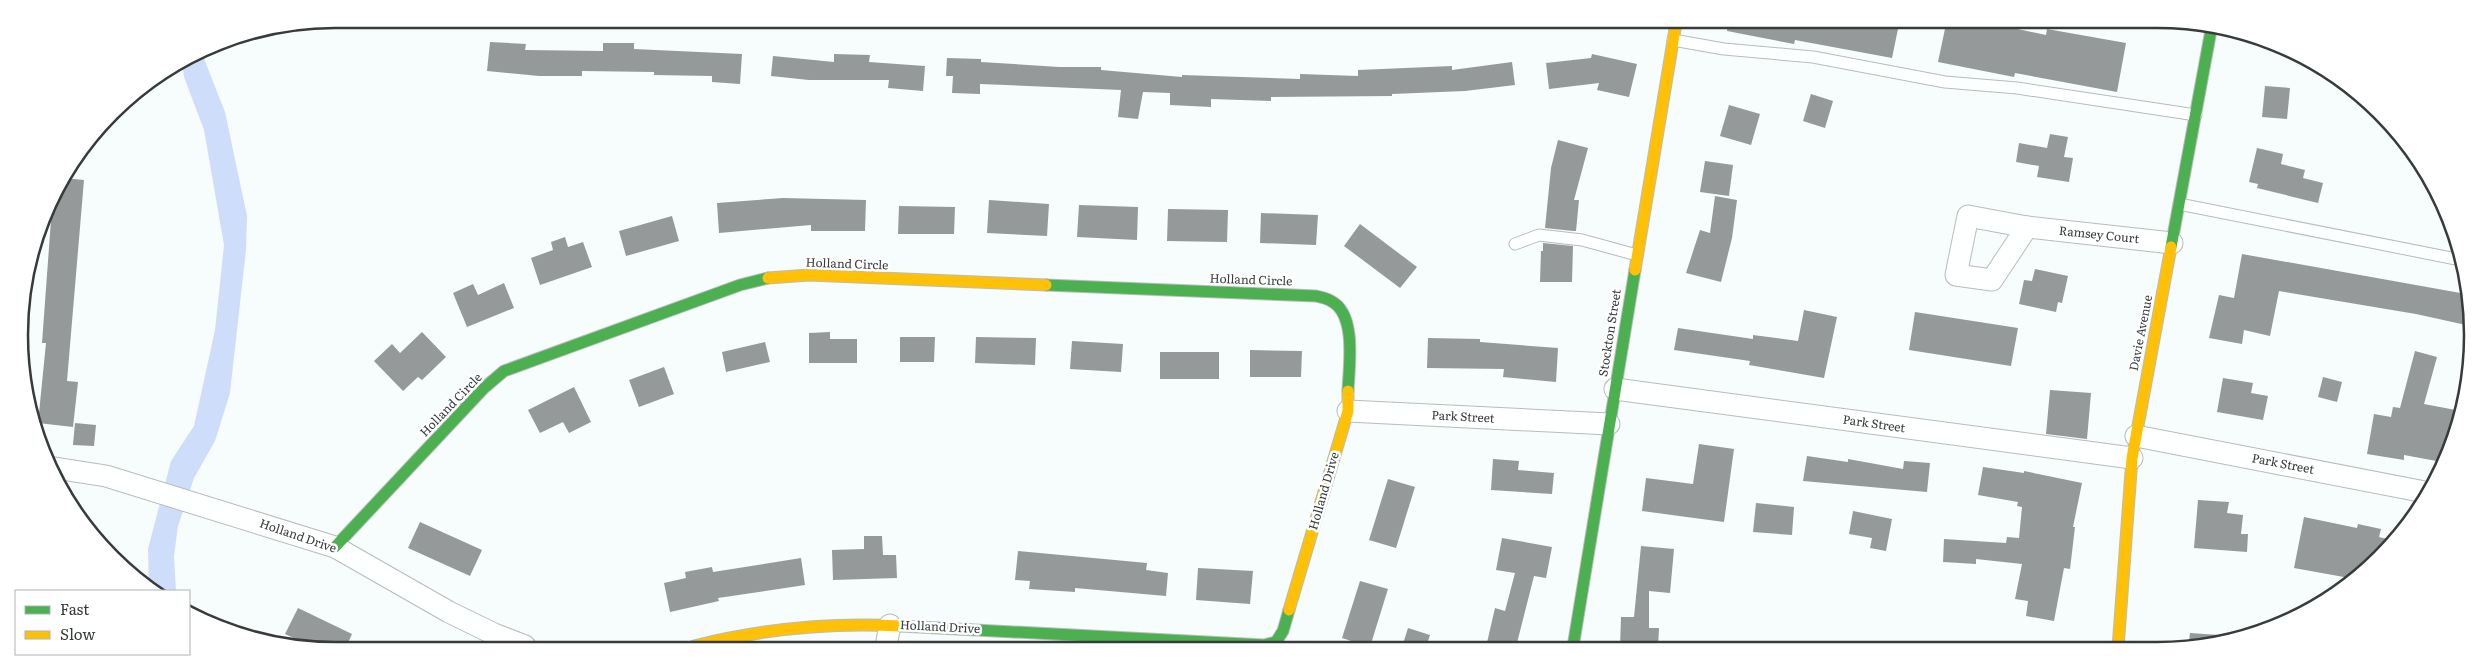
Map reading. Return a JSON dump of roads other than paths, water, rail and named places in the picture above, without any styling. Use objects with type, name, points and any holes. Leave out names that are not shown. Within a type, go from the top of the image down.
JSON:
[{"type":"street","name":"Stockton Street","points":[[1574,642],[1608,424],[1675,28]]},
{"type":"street","name":"Davie Avenue","points":[[2118,642],[2132,458],[2211,32]]},
{"type":"street","name":"Ramsey Court","points":[[2027,227],[2172,243]]},
{"type":"street","name":"Holland Circle","points":[[336,547],[484,388],[504,371],[529,360],[740,286],[774,277],[809,275],[1316,296],[1332,301],[1344,313],[1349,329],[1348,411]]},
{"type":"street","name":"Park Street","points":[[1615,389],[2132,458]]},
{"type":"street","name":"Park Street","points":[[1348,411],[1608,424]]},
{"type":"street","name":"Holland Drive","points":[[1276,642],[1283,631],[1348,411]]},
{"type":"street","name":"Park Street","points":[[2136,436],[2421,491]]},
{"type":"street","name":"Holland Drive","points":[[58,468],[106,476],[336,547],[449,612],[494,634],[515,642]]},
{"type":"street","name":"Holland Drive","points":[[710,642],[737,635],[813,626],[890,625],[1208,642]]},
{"type":"street","points":[[887,642],[890,625]]},
{"type":"lane","points":[[1673,40],[1724,49],[1813,57],[1945,82],[2026,90],[2196,115]]},
{"type":"lane","points":[[2179,204],[2454,259]]},
{"type":"lane","points":[[1516,244],[1539,235],[1582,240],[1637,255]]},
{"type":"water","points":[[203,57],[225,112],[247,216],[246,250],[230,393],[215,441],[194,478],[178,526],[174,556],[176,590],[163,590],[149,580],[148,549],[171,461],[194,426],[215,330],[224,245],[204,130],[184,77],[183,68]]}]
